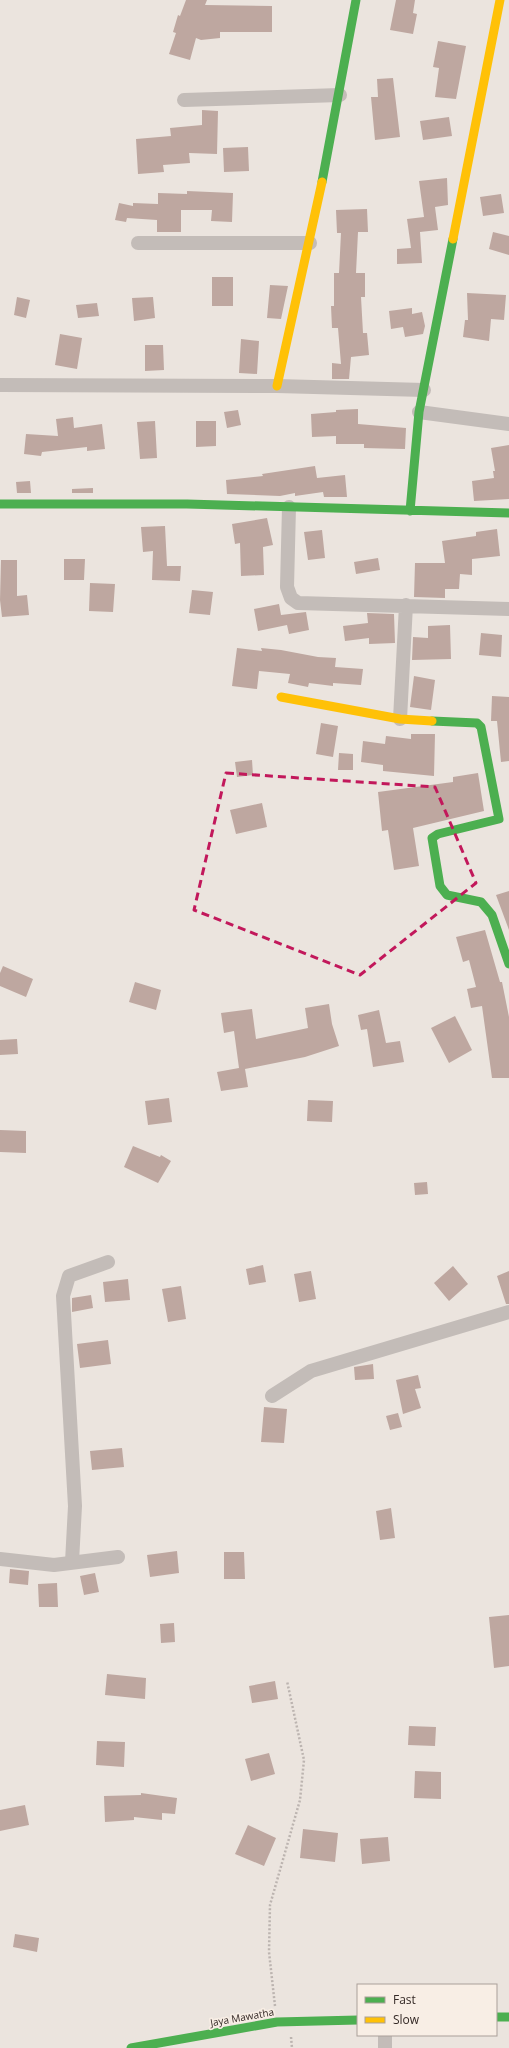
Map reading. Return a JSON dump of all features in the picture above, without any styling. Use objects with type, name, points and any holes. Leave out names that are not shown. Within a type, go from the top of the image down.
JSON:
[{"type":"street","points":[[277,386],[310,243],[340,95],[356,0]]},
{"type":"street","points":[[410,511],[418,412],[424,390],[500,0]]},
{"type":"street","points":[[184,100],[340,95]]},
{"type":"street","points":[[138,243],[310,243]]},
{"type":"street","points":[[0,385],[277,386],[424,390]]},
{"type":"street","points":[[418,412],[509,424]]},
{"type":"street","points":[[0,504],[187,504],[509,513]]},
{"type":"street","points":[[289,507],[287,587],[291,598],[298,602],[406,604],[509,609]]},
{"type":"street","points":[[400,719],[406,604]]},
{"type":"street","points":[[281,697],[400,719],[477,723],[481,727],[499,819],[438,834],[432,838],[440,886],[447,895],[481,902],[492,915],[509,964]]},
{"type":"street","points":[[72,1562],[75,1506],[63,1296],[68,1276],[108,1262]]},
{"type":"street","points":[[272,1396],[312,1371],[509,1312]]},
{"type":"street","points":[[0,1560],[54,1565],[118,1557]]},
{"type":"street","points":[[497,2018],[509,2017]]},
{"type":"street","name":"Jaya Mawatha","points":[[131,2048],[277,2022],[357,2020]]},
{"type":"street","points":[[385,2036],[385,2048]]},
{"type":"path","points":[[277,2022],[269,1952],[270,1905],[300,1800],[304,1760],[287,1681]]},
{"type":"highlighted area","points":[[226,773],[435,787],[476,883],[360,975],[194,910]]},
{"type":"building","points":[[186,0],[207,0],[205,5],[272,6],[272,32],[220,32],[220,38],[201,40],[196,38],[190,60],[169,54],[176,33],[173,32],[178,15],[180,16]]},
{"type":"building","points":[[396,0],[415,0],[413,13],[417,14],[413,34],[390,30]]},
{"type":"building","points":[[438,41],[466,46],[456,99],[435,97],[439,68],[433,67]]},
{"type":"building","points":[[393,78],[400,137],[375,140],[371,97],[378,97],[377,79]]},
{"type":"building","points":[[202,110],[218,111],[217,154],[189,153],[190,163],[163,165],[164,172],[138,174],[136,139],[171,136],[170,128],[202,125]]},
{"type":"building","points":[[449,117],[452,136],[423,140],[420,121]]},
{"type":"building","points":[[248,147],[249,171],[224,172],[223,148]]},
{"type":"building","points":[[447,178],[448,205],[435,207],[438,230],[420,232],[422,263],[397,264],[397,249],[411,248],[407,219],[424,217],[419,181]]},
{"type":"building","points":[[187,191],[233,193],[232,222],[211,221],[212,210],[181,210],[181,232],[157,232],[157,220],[127,218],[126,222],[115,220],[119,203],[133,206],[133,203],[158,204],[158,193],[187,194]]},
{"type":"building","points":[[501,194],[504,213],[483,216],[480,197]]},
{"type":"building","points":[[367,209],[368,232],[358,232],[356,273],[365,273],[365,297],[361,297],[363,333],[367,333],[369,355],[351,357],[349,379],[332,379],[332,363],[341,364],[338,328],[332,328],[331,306],[334,306],[334,273],[339,273],[341,233],[337,233],[336,210]]},
{"type":"building","points":[[493,232],[509,236],[509,255],[489,249]]},
{"type":"building","points":[[212,277],[233,277],[233,306],[212,306]]},
{"type":"building","points":[[270,285],[288,286],[281,319],[267,318]]},
{"type":"building","points":[[467,293],[506,295],[504,320],[491,319],[489,341],[463,337],[465,320],[468,320]]},
{"type":"building","points":[[17,297],[30,300],[26,318],[14,315]]},
{"type":"building","points":[[153,297],[155,318],[134,321],[132,298]]},
{"type":"building","points":[[97,303],[99,316],[78,318],[76,305]]},
{"type":"building","points":[[412,308],[412,314],[422,312],[425,326],[423,334],[405,337],[403,327],[391,329],[389,311]]},
{"type":"building","points":[[60,334],[82,338],[77,369],[55,365]]},
{"type":"building","points":[[241,339],[259,341],[257,374],[239,373]]},
{"type":"building","points":[[145,345],[163,345],[164,370],[145,371]]},
{"type":"building","points":[[358,409],[358,424],[406,428],[405,449],[364,448],[364,444],[336,444],[336,436],[312,437],[311,414],[336,412],[336,410]]},
{"type":"building","points":[[238,410],[241,425],[227,428],[224,412]]},
{"type":"building","points":[[73,417],[74,428],[102,424],[105,449],[87,451],[87,447],[42,452],[41,456],[24,454],[26,434],[58,436],[56,419]]},
{"type":"building","points":[[155,421],[157,458],[140,459],[137,422]]},
{"type":"building","points":[[196,421],[216,421],[216,446],[196,447]]},
{"type":"building","points":[[509,445],[509,499],[474,501],[472,481],[494,478],[493,471],[495,471],[491,448]]},
{"type":"building","points":[[315,466],[317,478],[345,475],[347,497],[324,497],[323,492],[295,496],[295,493],[280,496],[227,494],[226,480],[263,476],[262,474]]},
{"type":"building","points":[[30,481],[31,493],[17,493],[16,482]]},
{"type":"building","points":[[93,488],[93,493],[72,493],[72,489]]},
{"type":"building","points":[[267,518],[273,545],[263,547],[264,575],[241,576],[240,543],[235,544],[232,524]]},
{"type":"building","points":[[165,526],[167,566],[181,566],[180,581],[152,580],[153,551],[143,552],[141,527]]},
{"type":"building","points":[[497,529],[500,556],[472,559],[472,575],[460,574],[459,589],[445,589],[445,598],[414,597],[415,563],[445,563],[442,541],[476,536],[476,532]]},
{"type":"building","points":[[322,530],[325,558],[308,560],[304,532]]},
{"type":"building","points":[[378,558],[380,570],[356,574],[354,562]]},
{"type":"building","points":[[64,559],[85,559],[84,580],[64,580]]},
{"type":"building","points":[[1,560],[17,560],[17,596],[27,595],[29,615],[2,617],[0,600]]},
{"type":"building","points":[[90,583],[115,584],[113,612],[89,611]]},
{"type":"building","points":[[192,590],[213,592],[210,615],[189,613]]},
{"type":"building","points":[[279,604],[281,615],[306,612],[309,630],[289,634],[287,625],[258,631],[254,609]]},
{"type":"building","points":[[367,613],[394,614],[395,643],[369,644],[369,638],[345,641],[343,626],[368,623]]},
{"type":"building","points":[[450,625],[451,659],[412,660],[413,637],[428,638],[428,626]]},
{"type":"building","points":[[481,633],[502,635],[501,657],[479,655]]},
{"type":"building","points":[[237,648],[262,651],[261,648],[281,650],[318,657],[336,658],[335,667],[363,669],[361,685],[333,683],[333,686],[309,683],[308,687],[288,683],[290,674],[259,671],[257,689],[232,686]]},
{"type":"building","points":[[414,676],[435,680],[431,710],[410,707]]},
{"type":"building","points":[[492,696],[509,697],[509,761],[501,762],[497,721],[491,721]]},
{"type":"building","points":[[321,723],[338,726],[333,757],[316,754]]},
{"type":"building","points":[[411,734],[435,734],[434,776],[383,771],[383,765],[361,762],[363,741],[385,744],[386,736],[411,739]]},
{"type":"building","points":[[339,753],[353,754],[353,770],[338,770]]},
{"type":"building","points":[[252,760],[253,775],[237,777],[235,762]]},
{"type":"building","points":[[478,773],[484,811],[413,828],[419,866],[394,870],[388,830],[382,831],[378,792],[453,782],[453,777]]},
{"type":"building","points":[[262,803],[267,827],[236,834],[230,810]]},
{"type":"building","points":[[509,891],[509,930],[496,895]]},
{"type":"building","points":[[485,930],[500,982],[502,982],[509,1017],[509,1078],[492,1078],[482,1006],[471,1008],[467,989],[476,987],[469,960],[463,962],[456,937]]},
{"type":"building","points":[[3,966],[33,979],[26,997],[0,986],[0,973]]},
{"type":"building","points":[[135,982],[161,990],[156,1010],[129,1002]]},
{"type":"building","points":[[329,1004],[332,1024],[339,1046],[305,1057],[245,1069],[248,1087],[221,1091],[217,1072],[239,1068],[234,1031],[224,1033],[221,1013],[252,1009],[256,1039],[308,1028],[305,1008]]},
{"type":"building","points":[[379,1010],[386,1043],[400,1041],[404,1062],[373,1067],[367,1029],[361,1030],[358,1015]]},
{"type":"building","points":[[455,1016],[472,1050],[449,1063],[431,1028]]},
{"type":"building","points":[[17,1039],[18,1054],[0,1055],[0,1040]]},
{"type":"building","points":[[169,1098],[172,1122],[148,1125],[145,1101]]},
{"type":"building","points":[[308,1100],[333,1101],[332,1122],[307,1121]]},
{"type":"building","points":[[0,1130],[26,1131],[26,1153],[0,1152]]},
{"type":"building","points":[[133,1146],[160,1157],[161,1155],[171,1161],[158,1183],[124,1167]]},
{"type":"building","points":[[427,1182],[428,1194],[415,1195],[414,1183]]},
{"type":"building","points":[[263,1265],[266,1282],[249,1285],[246,1269]]},
{"type":"building","points":[[453,1266],[468,1284],[449,1301],[434,1283]]},
{"type":"building","points":[[311,1271],[316,1299],[299,1302],[294,1274]]},
{"type":"building","points":[[509,1271],[509,1304],[506,1304],[497,1276]]},
{"type":"building","points":[[128,1279],[130,1300],[105,1302],[103,1282]]},
{"type":"building","points":[[181,1286],[186,1319],[168,1322],[162,1289]]},
{"type":"building","points":[[91,1295],[93,1308],[72,1312],[72,1298]]},
{"type":"building","points":[[108,1340],[111,1364],[80,1368],[77,1344]]},
{"type":"building","points":[[373,1364],[374,1379],[355,1380],[354,1367]]},
{"type":"building","points":[[418,1375],[421,1388],[415,1389],[421,1408],[403,1414],[396,1380]]},
{"type":"building","points":[[264,1407],[287,1409],[284,1443],[261,1442]]},
{"type":"building","points":[[398,1413],[402,1427],[390,1430],[386,1416]]},
{"type":"building","points":[[122,1448],[124,1467],[92,1470],[90,1451]]},
{"type":"building","points":[[391,1508],[395,1538],[380,1540],[376,1511]]},
{"type":"building","points":[[177,1551],[179,1573],[150,1577],[147,1555]]},
{"type":"building","points":[[224,1552],[244,1552],[245,1579],[224,1579]]},
{"type":"building","points":[[10,1569],[29,1571],[28,1585],[9,1583]]},
{"type":"building","points":[[95,1573],[99,1592],[84,1595],[80,1576]]},
{"type":"building","points":[[57,1583],[58,1607],[39,1607],[38,1584]]},
{"type":"building","points":[[509,1615],[509,1666],[494,1668],[489,1617]]},
{"type":"building","points":[[174,1623],[175,1642],[161,1643],[160,1624]]},
{"type":"building","points":[[107,1674],[146,1678],[145,1699],[105,1695]]},
{"type":"building","points":[[275,1681],[278,1699],[252,1703],[249,1686]]},
{"type":"building","points":[[409,1726],[436,1727],[435,1746],[408,1745]]},
{"type":"building","points":[[97,1741],[125,1742],[124,1767],[96,1765]]},
{"type":"building","points":[[269,1753],[275,1774],[251,1781],[245,1759]]},
{"type":"building","points":[[415,1771],[441,1772],[441,1799],[414,1798]]},
{"type":"building","points":[[141,1793],[177,1798],[175,1814],[162,1813],[162,1820],[134,1817],[134,1820],[105,1822],[104,1796],[141,1795]]},
{"type":"building","points":[[25,1805],[29,1825],[0,1831],[0,1810]]},
{"type":"building","points":[[248,1825],[276,1838],[264,1866],[235,1854]]},
{"type":"building","points":[[303,1829],[338,1833],[335,1862],[300,1858]]},
{"type":"building","points":[[388,1837],[390,1861],[362,1864],[360,1839]]},
{"type":"building","points":[[15,1934],[39,1938],[37,1952],[13,1947]]},
{"type":"traffic: fast","points":[[322,182],[356,0]]},
{"type":"traffic: fast","points":[[410,511],[419,412],[453,239]]},
{"type":"traffic: fast","points":[[0,504],[187,504],[509,513]]},
{"type":"traffic: fast","points":[[432,721],[477,723],[481,727],[499,819],[438,834],[432,838],[440,886],[447,895],[481,902],[492,915],[509,964]]},
{"type":"traffic: fast","points":[[497,2017],[509,2017]]},
{"type":"traffic: fast","points":[[131,2048],[277,2022],[357,2020]]},
{"type":"traffic: slow","points":[[453,239],[500,0]]},
{"type":"traffic: slow","points":[[277,386],[322,182]]},
{"type":"traffic: slow","points":[[281,697],[400,719],[432,721]]}]
